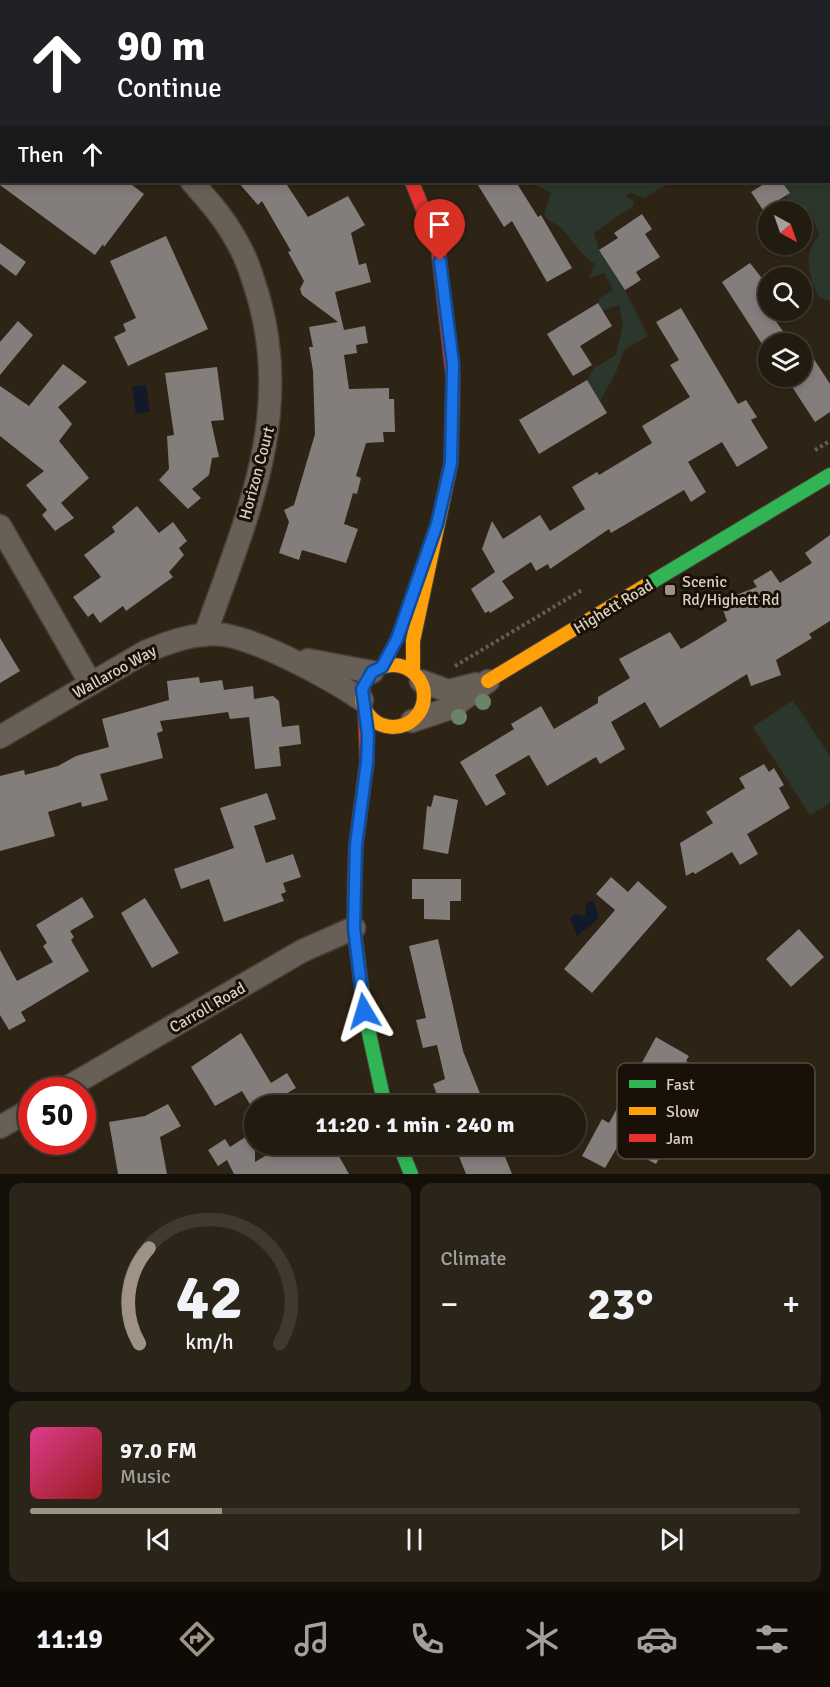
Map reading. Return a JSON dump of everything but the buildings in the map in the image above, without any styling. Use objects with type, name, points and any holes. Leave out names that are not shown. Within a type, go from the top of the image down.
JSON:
[{"type":"main road","points":[[395,742],[424,703],[417,676],[413,641],[451,463],[453,364],[438,247],[412,183]]},
{"type":"main road","name":"Highett Road","points":[[489,681],[830,475]]},
{"type":"main road","points":[[400,629],[437,524]]},
{"type":"main road","points":[[382,1095],[365,1016],[354,928],[356,845],[367,762],[362,689],[393,647]]},
{"type":"main road","points":[[377,669],[392,664],[417,676]]},
{"type":"main road","points":[[363,706],[381,725],[408,724]]},
{"type":"main road","points":[[356,845],[376,791]]},
{"type":"main road","points":[[403,1155],[411,1174]]},
{"type":"street","name":"Horizon Court","points":[[193,183],[221,216],[247,261],[265,320],[272,373],[272,405],[257,483],[205,635]]},
{"type":"street","points":[[0,526],[91,684]]},
{"type":"street","name":"Wallaroo Way","points":[[0,737],[145,652],[171,641],[205,635],[225,635],[271,652],[331,680],[363,706]]},
{"type":"street","name":"Wallaroo Way","points":[[271,652],[377,669]]},
{"type":"street","name":"Highett Road","points":[[417,676],[448,691],[489,681]]},
{"type":"street","name":"Highett Road","points":[[408,724],[451,708],[489,681]]},
{"type":"street","name":"Carroll Road","points":[[85,1077],[302,951],[354,928]]},
{"type":"street","points":[[0,1127],[18,1117]]},
{"type":"green space","points":[[532,183],[670,183],[644,198],[631,193],[625,196],[633,200],[634,205],[594,233],[599,250],[625,290],[648,336],[624,350],[616,372],[600,401],[587,380],[594,368],[616,355],[623,325],[619,305],[602,311],[598,303],[600,298],[613,290],[604,273],[589,278],[595,264],[581,252],[562,229],[544,214],[551,193]]},
{"type":"green space","points":[[783,183],[830,183],[830,301],[818,297],[812,278],[812,267],[809,267],[809,255],[812,255],[812,246],[819,235],[812,217],[812,201],[788,201],[786,196],[790,193]]},
{"type":"green space","points":[[793,700],[830,756],[830,803],[810,815],[753,727]]},
{"type":"water","points":[[146,385],[150,412],[136,414],[132,387]]},
{"type":"water","points":[[593,900],[599,918],[577,936],[570,918],[575,914],[585,916],[586,904]]},
{"type":"traffic: fast","points":[[645,586],[830,475]]},
{"type":"traffic: fast","points":[[355,872],[354,928],[365,1015],[383,1095]]},
{"type":"traffic: fast","points":[[403,1155],[411,1174]]},
{"type":"traffic: slow","points":[[413,672],[413,641],[451,463],[453,377]]},
{"type":"traffic: slow","points":[[488,681],[645,586]]},
{"type":"traffic: slow","points":[[387,665],[399,665],[415,674],[422,684],[424,696],[422,708],[415,718],[399,727],[387,727],[376,722],[367,713],[362,702],[362,690],[367,679],[376,670],[387,665]]},
{"type":"traffic: jam","points":[[412,183],[438,247],[453,377]]},
{"type":"traffic: jam","points":[[355,872],[356,845],[367,761],[365,711]]},
{"type":"place","name":"Scenic Rd/Highett Rd","points":[[670,590]]},
{"type":"route","points":[[364,1011],[354,928],[356,845],[367,762],[368,735],[362,689],[372,672],[382,667],[397,639],[437,524],[451,463],[453,364],[440,261]]}]
